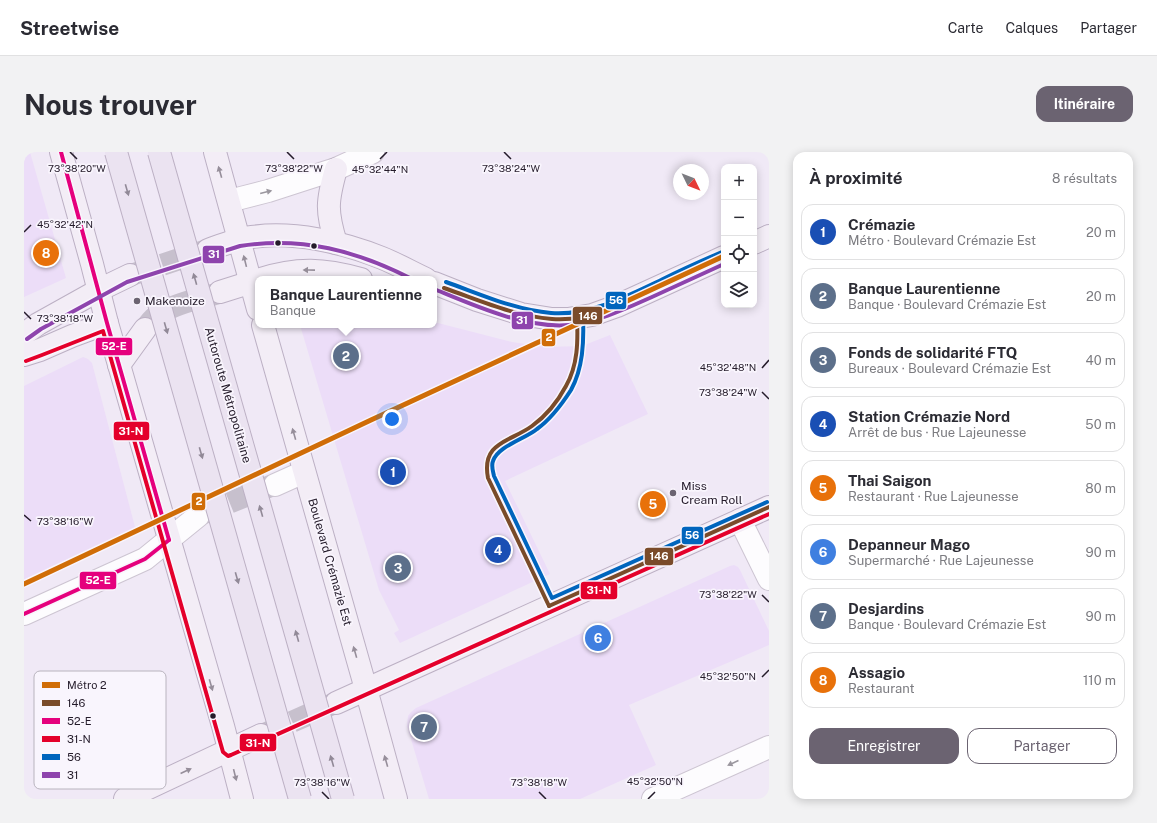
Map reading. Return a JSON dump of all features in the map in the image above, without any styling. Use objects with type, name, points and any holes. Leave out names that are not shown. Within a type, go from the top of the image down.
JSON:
[{"type":"highway","points":[[116,152],[300,799]]},
{"type":"highway","name":"Autoroute Métropolitaine","points":[[159,152],[343,799]]},
{"type":"main road","points":[[61,152],[107,323],[242,799]]},
{"type":"main road","points":[[215,152],[240,240],[255,278]]},
{"type":"main road","points":[[336,169],[328,207],[330,224],[336,243]]},
{"type":"main road","points":[[208,250],[240,240],[267,236],[308,238],[336,243],[381,258],[418,276]]},
{"type":"main road","points":[[757,242],[769,236]]},
{"type":"main road","points":[[437,285],[521,314],[552,319],[577,318],[592,315],[617,306],[721,258]]},
{"type":"main road","points":[[270,276],[299,270],[327,272],[346,276]]},
{"type":"main road","points":[[24,334],[38,324],[99,290],[130,275]]},
{"type":"main road","points":[[220,292],[255,280]]},
{"type":"main road","points":[[24,355],[107,323]]},
{"type":"main road","name":"Boulevard Crémazie Est","points":[[264,328],[396,799]]},
{"type":"main road","points":[[119,365],[145,329]]},
{"type":"main road","points":[[336,703],[769,507]]},
{"type":"main road","points":[[166,780],[261,735]]},
{"type":"main road","points":[[125,799],[146,789]]},
{"type":"street","points":[[229,201],[273,190],[336,169],[373,152]]},
{"type":"street","points":[[275,485],[304,472]]},
{"type":"street","points":[[24,614],[145,559],[198,516]]},
{"type":"street","points":[[740,520],[769,579]]},
{"type":"street","points":[[653,799],[769,747]]},
{"type":"shaded area","points":[[24,152],[30,152],[66,278],[24,297]]},
{"type":"shaded area","points":[[437,323],[512,342],[546,347],[582,346],[610,335],[648,414],[505,481],[550,574],[400,643],[394,633],[399,630],[379,590],[301,328],[437,328]]},
{"type":"shaded area","points":[[83,357],[92,363],[135,527],[133,536],[24,585],[24,386]]},
{"type":"shaded area","points":[[734,565],[740,570],[769,631],[769,645],[629,705],[656,765],[580,799],[429,799],[407,726],[408,716],[416,708]]},
{"type":"tunnel","points":[[131,275],[207,250]]},
{"type":"tunnel","points":[[145,329],[154,318],[172,307],[219,293]]},
{"type":"tunnel","points":[[199,515],[273,485]]},
{"type":"tunnel","points":[[262,735],[335,703]]},
{"type":"metro line","name":"2","points":[[24,584],[371,420],[721,257]]},
{"type":"transit line","name":"52-E","points":[[61,152],[107,323],[169,540]]},
{"type":"transit line","name":"31","points":[[27,339],[41,329],[127,282],[240,246],[263,243],[285,243],[329,248],[371,261],[406,276]]},
{"type":"transit line","name":"56","points":[[446,282],[524,309],[551,313],[566,313],[608,304],[721,252]]},
{"type":"transit line","name":"146","points":[[444,288],[524,315],[552,319],[567,319],[609,310],[721,258]]},
{"type":"transit line","name":"31","points":[[437,290],[518,320],[552,325],[569,325],[601,318],[622,310],[721,265]]},
{"type":"transit line","name":"146","points":[[549,606],[488,478],[487,466],[489,457],[499,444],[524,431],[542,418],[563,392],[570,378],[575,361],[577,344],[577,318]]},
{"type":"transit line","name":"56","points":[[583,318],[582,355],[578,373],[571,390],[547,421],[532,433],[500,451],[492,465],[494,476],[552,598],[767,502]]},
{"type":"transit line","name":"31-N","points":[[26,361],[103,331],[223,752],[228,756],[769,514]]},
{"type":"transit line","name":"146","points":[[549,606],[769,507]]},
{"type":"transit line","name":"52-E","points":[[24,614],[145,559],[169,540]]},
{"type":"place","name":"Assagio","points":[[46,253]]},
{"type":"place","name":"Makenoize","points":[[137,301]]},
{"type":"place","name":"Banque Laurentienne","points":[[346,356]]},
{"type":"place","name":"Crémazie","points":[[393,472]]},
{"type":"place","name":"Miss Cream Roll","points":[[673,493]]},
{"type":"place","name":"Thai Saigon","points":[[653,504]]},
{"type":"place","name":"Station Crémazie Nord","points":[[498,550]]},
{"type":"place","name":"Fonds de solidarité FTQ","points":[[398,568]]},
{"type":"place","name":"Depanneur Mago","points":[[598,638]]},
{"type":"place","name":"Desjardins","points":[[424,727]]}]
